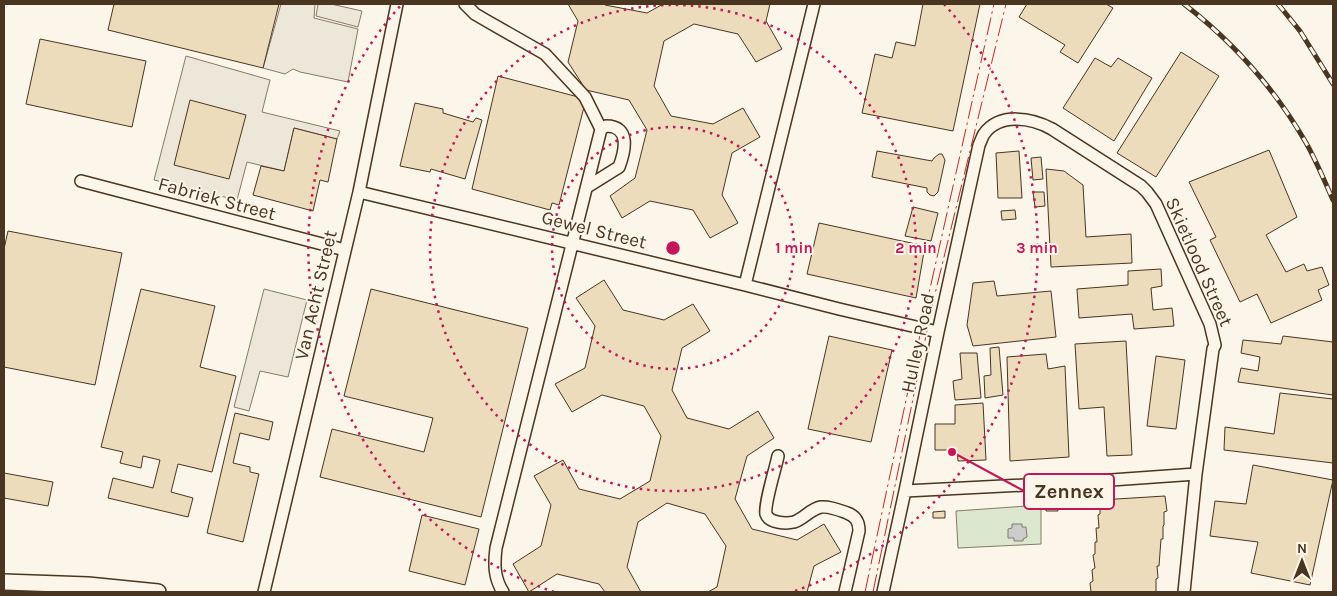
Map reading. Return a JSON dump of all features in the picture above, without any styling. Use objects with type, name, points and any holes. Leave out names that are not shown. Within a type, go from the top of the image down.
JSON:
[{"type":"main road","points":[[4,582],[88,585],[158,592]]},
{"type":"street","name":"Van Acht Street","points":[[264,592],[359,192],[397,4]]},
{"type":"street","points":[[465,4],[475,14],[545,54],[586,97],[601,129],[496,548],[494,566],[498,584],[504,592]]},
{"type":"street","points":[[746,285],[814,4]]},
{"type":"street","name":"Hulley Road","points":[[883,592],[979,145],[989,128],[1002,121],[1011,119]]},
{"type":"street","name":"Skietlood Street","points":[[1011,119],[1030,120],[1052,129],[1148,192],[1210,324],[1215,345],[1196,474],[1184,592]]},
{"type":"street","points":[[587,187],[617,169],[625,147],[625,142],[618,128],[606,126],[601,129]]},
{"type":"street","name":"Fabriek Street","points":[[81,181],[345,250]]},
{"type":"street","name":"Gewel Street","points":[[359,192],[938,332]]},
{"type":"street","points":[[778,456],[767,503],[766,514],[769,518],[784,523],[791,523],[798,521],[813,510],[821,507],[830,507],[854,516],[858,520],[859,531],[845,592]]},
{"type":"street","points":[[905,492],[1196,474]]},
{"type":"green space","points":[[1041,505],[1041,544],[958,548],[956,511]]},
{"type":"shaded area","points":[[281,4],[315,4],[314,18],[358,29],[348,82],[293,69],[285,74],[263,68]]},
{"type":"shaded area","points":[[318,4],[331,4],[362,11],[358,27],[316,16]]},
{"type":"shaded area","points":[[186,56],[270,80],[262,112],[340,131],[337,139],[294,128],[284,171],[247,162],[237,200],[154,180]]},
{"type":"shaded area","points":[[264,289],[307,300],[288,377],[260,371],[249,411],[234,407]]},
{"type":"shaded area","points":[[1012,524],[1022,524],[1022,527],[1026,527],[1027,537],[1023,541],[1014,541],[1014,538],[1008,538],[1008,529],[1012,528]]},
{"type":"building","points":[[114,4],[279,4],[263,68],[108,30]]},
{"type":"building","points":[[568,4],[604,4],[647,13],[663,4],[770,4],[766,21],[782,49],[756,62],[738,34],[694,24],[664,41],[654,86],[671,116],[713,124],[743,108],[760,137],[732,153],[722,195],[738,223],[710,238],[693,210],[650,201],[622,218],[610,196],[635,178],[647,130],[629,100],[586,90],[568,62],[578,21]]},
{"type":"building","points":[[923,4],[980,4],[953,131],[862,113],[875,54],[892,58],[896,42],[915,46]]},
{"type":"building","points":[[1027,4],[1106,4],[1113,8],[1078,63],[1060,52],[1065,45],[1019,17]]},
{"type":"building","points":[[40,39],[146,61],[132,127],[26,104]]},
{"type":"building","points":[[1181,52],[1219,76],[1156,177],[1117,153]]},
{"type":"building","points":[[1095,58],[1111,67],[1118,58],[1152,78],[1114,141],[1063,108]]},
{"type":"building","points":[[498,76],[586,99],[559,205],[552,203],[550,210],[472,189]]},
{"type":"building","points":[[190,100],[246,115],[229,179],[174,165]]},
{"type":"building","points":[[415,103],[443,109],[443,113],[473,122],[476,118],[482,120],[465,179],[431,169],[430,172],[400,166]]},
{"type":"building","points":[[294,128],[337,139],[328,182],[320,180],[313,211],[253,195],[261,166],[284,171]]},
{"type":"building","points":[[1269,150],[1297,217],[1266,235],[1286,272],[1304,264],[1307,271],[1322,267],[1329,285],[1318,290],[1322,300],[1271,323],[1257,294],[1240,302],[1210,240],[1216,237],[1189,182]]},
{"type":"building","points":[[877,151],[932,161],[939,154],[942,154],[945,160],[938,192],[934,196],[927,192],[927,188],[872,177]]},
{"type":"building","points":[[1019,151],[1022,198],[998,198],[996,153]]},
{"type":"building","points":[[1041,157],[1043,179],[1033,180],[1031,158]]},
{"type":"building","points":[[1046,169],[1064,171],[1083,185],[1086,237],[1131,234],[1132,263],[1051,267]]},
{"type":"building","points":[[1033,192],[1044,192],[1045,206],[1035,207]]},
{"type":"building","points":[[913,207],[938,213],[931,241],[905,236]]},
{"type":"building","points":[[1015,210],[1016,219],[1002,220],[1001,211]]},
{"type":"building","points":[[819,223],[925,246],[916,298],[807,274]]},
{"type":"building","points":[[8,231],[122,253],[95,385],[4,367],[4,249]]},
{"type":"building","points":[[1161,269],[1162,286],[1151,288],[1153,310],[1172,308],[1174,326],[1134,329],[1132,314],[1079,318],[1077,289],[1128,285],[1128,271]]},
{"type":"building","points":[[604,280],[623,310],[664,320],[693,304],[710,331],[682,348],[672,390],[687,418],[729,429],[758,411],[774,438],[747,456],[735,499],[752,529],[797,540],[824,524],[841,552],[814,566],[807,592],[708,592],[717,587],[726,546],[705,514],[667,503],[638,522],[627,567],[641,592],[605,592],[599,584],[557,574],[529,592],[513,564],[541,546],[551,505],[534,476],[563,460],[579,489],[620,499],[650,481],[661,436],[644,406],[602,395],[572,412],[555,384],[585,368],[595,326],[576,298]]},
{"type":"building","points":[[994,281],[997,296],[1051,291],[1056,337],[973,346],[967,325],[973,283]]},
{"type":"building","points":[[141,289],[215,306],[200,367],[236,376],[212,472],[178,464],[171,492],[193,498],[188,517],[108,498],[113,478],[153,488],[160,460],[143,456],[141,468],[120,463],[123,452],[101,447]]},
{"type":"building","points":[[371,289],[528,328],[481,517],[320,477],[332,429],[424,452],[433,418],[344,396]]},
{"type":"building","points":[[829,336],[892,350],[871,442],[808,429]]},
{"type":"building","points":[[1283,336],[1333,342],[1333,395],[1238,382],[1241,368],[1258,371],[1260,357],[1241,353],[1243,340],[1281,344]]},
{"type":"building","points":[[1126,341],[1132,455],[1107,456],[1104,407],[1079,409],[1075,344]]},
{"type":"building","points":[[999,347],[1003,395],[985,398],[984,376],[991,375],[990,348]]},
{"type":"building","points":[[960,353],[977,353],[981,398],[955,400],[953,381],[962,379]]},
{"type":"building","points":[[1046,354],[1048,369],[1065,366],[1069,457],[1010,461],[1007,357]]},
{"type":"building","points":[[1156,356],[1185,360],[1176,429],[1147,426]]},
{"type":"building","points":[[1280,393],[1333,399],[1333,463],[1224,450],[1225,427],[1274,434]]},
{"type":"building","points":[[983,403],[986,460],[958,461],[957,450],[935,450],[935,424],[955,424],[955,405]]},
{"type":"building","points":[[235,413],[273,422],[269,440],[240,433],[233,463],[250,467],[250,472],[259,474],[243,542],[207,533]]},
{"type":"building","points":[[1253,465],[1333,480],[1310,585],[1251,573],[1258,542],[1210,536],[1215,501],[1246,504]]},
{"type":"building","points":[[4,473],[53,482],[48,506],[4,498]]},
{"type":"building","points":[[1165,496],[1167,511],[1164,512],[1163,539],[1161,539],[1159,566],[1157,566],[1156,592],[1091,592],[1090,583],[1093,581],[1092,570],[1095,568],[1093,555],[1095,554],[1095,542],[1097,542],[1096,528],[1099,528],[1100,500]]},
{"type":"building","points":[[1046,504],[1057,504],[1058,511],[1046,511]]},
{"type":"building","points":[[945,511],[945,518],[933,518],[933,512]]},
{"type":"building","points":[[422,515],[479,529],[465,585],[409,571]]},
{"type":"railway","points":[[1184,4],[1202,18],[1251,66],[1280,102],[1309,148],[1333,200]]},
{"type":"railway","points":[[1278,4],[1300,31],[1333,84]]},
{"type":"power","points":[[865,592],[927,302],[994,4]]},
{"type":"power","points":[[873,592],[933,302],[1006,4]]},
{"type":"place","name":"Zennex","points":[[952,452]]}]
